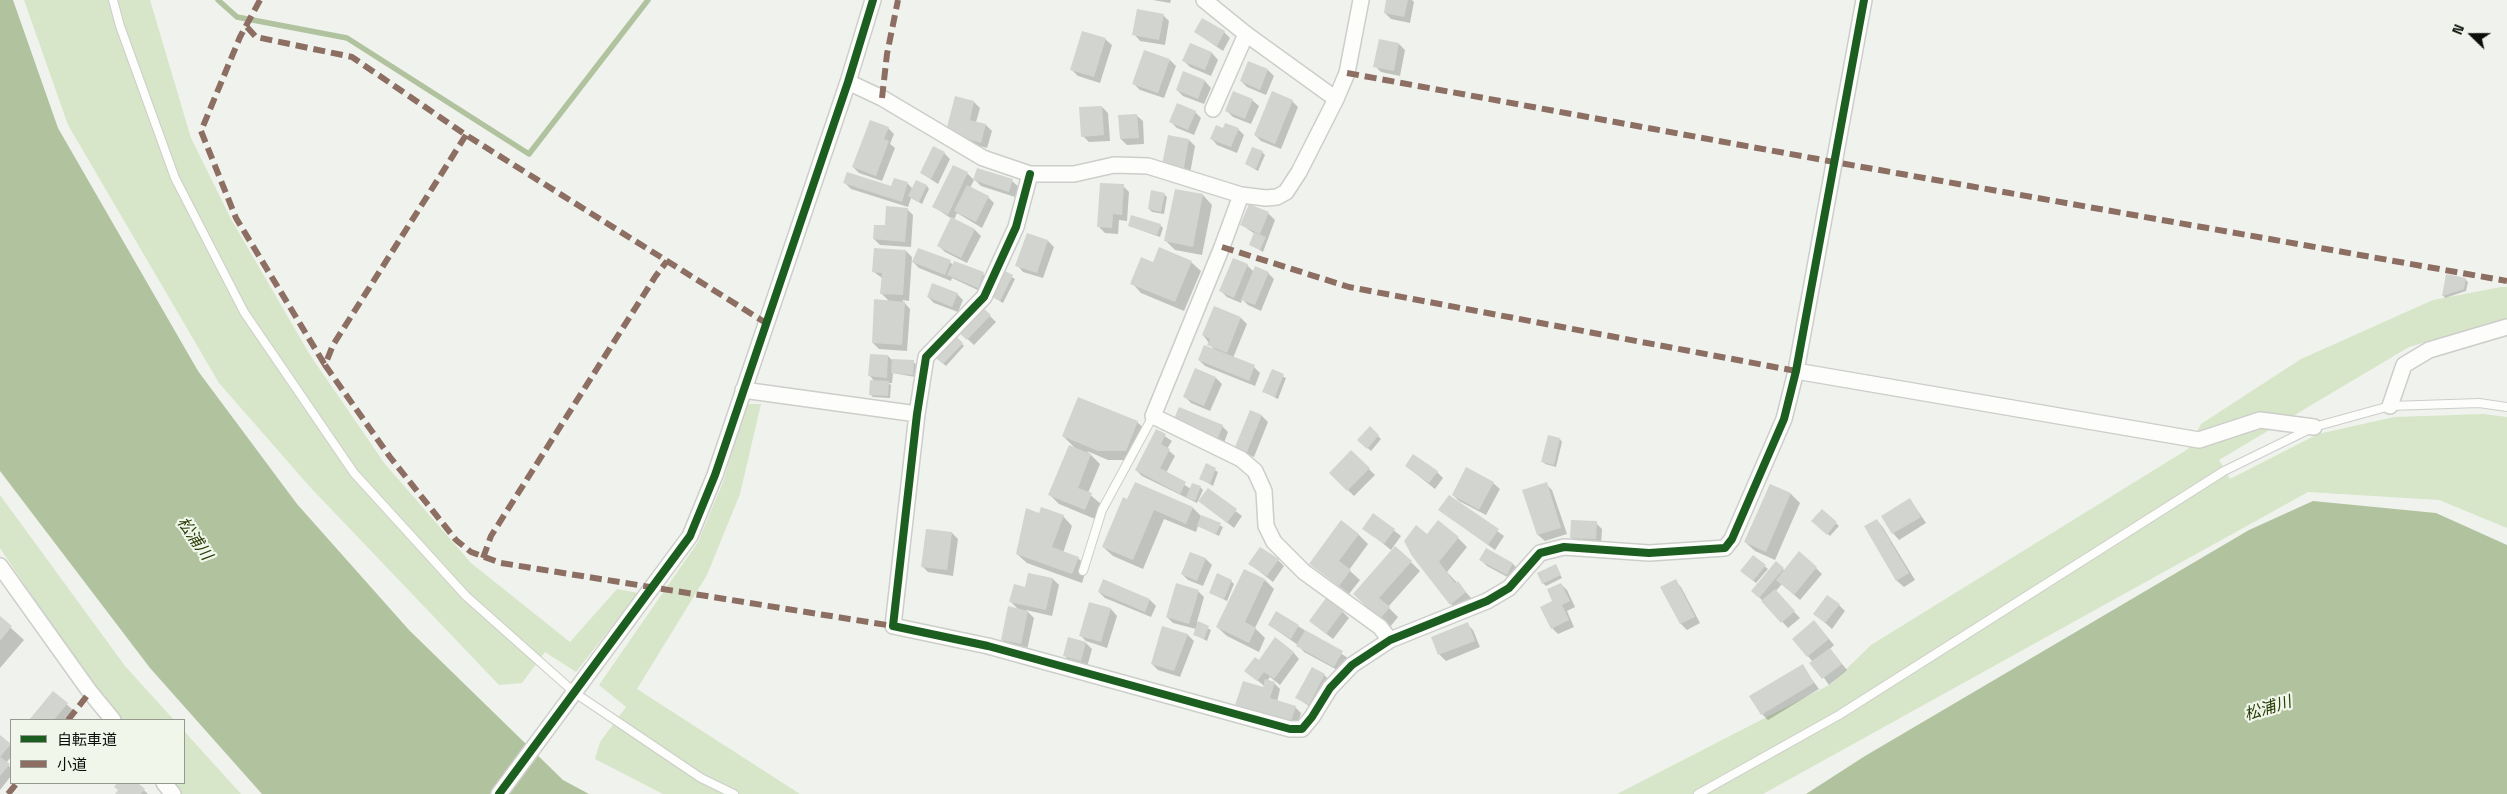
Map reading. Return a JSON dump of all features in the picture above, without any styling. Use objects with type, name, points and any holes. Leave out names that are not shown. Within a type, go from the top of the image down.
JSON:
[{"type":"street","points":[[499,794],[690,536],[715,475],[848,82],[873,0]]},
{"type":"street","points":[[1204,0],[1246,34],[1336,98]]},
{"type":"street","points":[[848,82],[882,98],[982,158],[1030,174],[1074,174],[1114,166],[1148,166],[1241,195],[1266,198],[1277,197],[1286,192],[1300,172],[1347,73],[1360,0]]},
{"type":"street","points":[[1030,174],[1016,227],[984,297],[926,357],[917,414],[893,626],[988,646],[1290,729],[1302,729],[1330,688],[1352,665],[1390,640],[1487,601],[1509,588],[1540,553],[1564,547],[1649,553],[1725,548],[1732,539],[1784,419],[1796,371],[1864,0]]},
{"type":"street","points":[[1213,108],[1246,34]]},
{"type":"street","points":[[1241,195],[1222,247],[1153,416],[1242,459],[1255,471],[1264,491],[1266,526],[1274,542],[1304,572],[1380,627],[1390,640]]},
{"type":"street","points":[[2390,406],[2404,365],[2429,350],[2507,327]]},
{"type":"street","points":[[1796,371],[2199,440],[2260,420],[2314,427]]},
{"type":"street","points":[[743,390],[917,414]]},
{"type":"street","points":[[0,566],[90,692],[112,719]]},
{"type":"street","points":[[165,784],[174,794]]},
{"type":"lane","points":[[113,0],[176,178],[244,312],[354,472],[466,596],[571,699],[702,778],[734,794]]},
{"type":"lane","points":[[1698,794],[1840,715],[2224,471],[2314,427],[2390,406],[2479,403],[2507,407]]},
{"type":"lane","points":[[1083,571],[1102,510],[1153,416]]},
{"type":"shaded area","points":[[24,0],[150,0],[191,138],[231,219],[310,355],[385,464],[471,563],[570,642],[617,589],[638,593],[576,672],[545,652],[522,683],[499,685],[310,487],[219,383],[68,125]]},
{"type":"shaded area","points":[[2507,287],[2507,318],[2409,347],[2219,460],[2230,479],[2318,434],[2394,417],[2483,414],[2507,417],[2507,528],[2439,500],[2308,492],[1763,794],[1617,794],[1831,684],[1871,645],[2188,449],[2201,424],[2301,359],[2433,300]]},
{"type":"shaded area","points":[[747,404],[761,404],[740,494],[707,575],[637,689],[800,794],[663,794],[595,759],[600,742],[626,707],[599,685],[698,542],[723,482]]},
{"type":"shaded area","points":[[0,495],[125,666],[173,719],[118,719],[94,689],[0,548]]},
{"type":"shaded area","points":[[185,732],[241,794],[179,794],[171,784],[185,784]]},
{"type":"water","name":"松浦川","points":[[0,0],[13,0],[58,128],[198,371],[297,504],[409,630],[563,780],[589,794],[262,794],[150,668],[0,471]]},
{"type":"water","name":"松浦川","points":[[2313,501],[2436,513],[2507,545],[2507,794],[1806,794],[1865,756],[2249,530]]},
{"type":"building","points":[[1386,0],[1408,0],[1404,17],[1384,13]]},
{"type":"building","points":[[1137,9],[1164,14],[1159,40],[1132,35]]},
{"type":"building","points":[[1202,18],[1225,31],[1217,46],[1194,32]]},
{"type":"building","points":[[1082,31],[1106,38],[1094,77],[1070,70]]},
{"type":"building","points":[[1379,39],[1399,43],[1394,71],[1373,67]]},
{"type":"building","points":[[1190,43],[1212,52],[1205,70],[1182,61]]},
{"type":"building","points":[[1144,50],[1170,59],[1158,93],[1132,84]]},
{"type":"building","points":[[1248,61],[1268,69],[1260,90],[1240,81]]},
{"type":"building","points":[[1183,71],[1205,80],[1198,99],[1176,90]]},
{"type":"building","points":[[1233,91],[1253,99],[1245,119],[1225,111]]},
{"type":"building","points":[[1272,91],[1293,100],[1275,144],[1254,135]]},
{"type":"building","points":[[955,96],[974,101],[970,120],[986,124],[981,143],[962,137],[947,127]]},
{"type":"building","points":[[1177,103],[1196,111],[1188,130],[1169,122]]},
{"type":"building","points":[[1102,106],[1104,135],[1081,137],[1079,107]]},
{"type":"building","points":[[1137,114],[1139,138],[1120,139],[1118,115]]},
{"type":"building","points":[[870,120],[889,127],[884,139],[889,141],[876,176],[852,167]]},
{"type":"building","points":[[1225,123],[1239,128],[1231,147],[1210,139],[1216,125],[1223,128]]},
{"type":"building","points":[[1168,135],[1189,139],[1184,168],[1162,164]]},
{"type":"building","points":[[933,146],[945,152],[931,179],[920,173]]},
{"type":"building","points":[[1252,147],[1263,151],[1256,169],[1245,164]]},
{"type":"building","points":[[953,165],[968,172],[948,215],[932,207]]},
{"type":"building","points":[[977,168],[1013,179],[1009,192],[973,180]]},
{"type":"building","points":[[847,172],[891,186],[894,178],[908,182],[902,202],[843,183]]},
{"type":"building","points":[[916,180],[927,185],[919,202],[908,196]]},
{"type":"building","points":[[1100,183],[1124,184],[1122,215],[1113,214],[1112,228],[1097,227]]},
{"type":"building","points":[[967,185],[989,196],[976,222],[954,211]]},
{"type":"building","points":[[1175,189],[1203,194],[1193,247],[1164,241]]},
{"type":"building","points":[[1151,190],[1165,193],[1161,212],[1148,209]]},
{"type":"building","points":[[1249,204],[1269,212],[1260,234],[1240,225]]},
{"type":"building","points":[[886,206],[908,208],[905,242],[873,239],[874,225],[885,225]]},
{"type":"building","points":[[1131,215],[1161,224],[1157,235],[1128,226]]},
{"type":"building","points":[[951,217],[975,229],[961,258],[937,246]]},
{"type":"building","points":[[1254,232],[1266,237],[1260,250],[1249,245]]},
{"type":"building","points":[[1027,233],[1048,240],[1037,273],[1015,266]]},
{"type":"building","points":[[1159,247],[1192,261],[1175,302],[1130,284],[1141,257],[1153,262]]},
{"type":"building","points":[[874,248],[906,250],[903,295],[880,294],[882,273],[872,272]]},
{"type":"building","points":[[918,248],[951,260],[945,275],[912,262]]},
{"type":"building","points":[[1233,258],[1248,264],[1234,298],[1219,291]]},
{"type":"building","points":[[954,261],[984,272],[978,288],[947,275]]},
{"type":"building","points":[[1255,266],[1269,272],[1255,305],[1241,300]]},
{"type":"building","points":[[1005,271],[1013,275],[1000,301],[992,297]]},
{"type":"building","points":[[2446,274],[2466,278],[2464,289],[2442,296]]},
{"type":"building","points":[[932,283],[958,293],[952,307],[927,297]]},
{"type":"building","points":[[874,299],[905,302],[902,345],[872,343]]},
{"type":"building","points":[[1214,306],[1241,317],[1227,353],[1207,345],[1210,339],[1202,335]]},
{"type":"building","points":[[982,307],[991,315],[967,340],[958,332]]},
{"type":"building","points":[[956,336],[963,343],[943,364],[936,358]]},
{"type":"building","points":[[1204,345],[1255,365],[1249,381],[1198,360]]},
{"type":"building","points":[[870,354],[888,355],[887,378],[868,376]]},
{"type":"building","points":[[892,359],[914,360],[913,375],[891,373]]},
{"type":"building","points":[[1195,368],[1216,377],[1204,406],[1183,397]]},
{"type":"building","points":[[1272,369],[1284,374],[1275,397],[1262,392]]},
{"type":"building","points":[[870,380],[889,381],[888,396],[869,395]]},
{"type":"building","points":[[1078,397],[1138,421],[1126,451],[1098,451],[1062,436]]},
{"type":"building","points":[[1179,407],[1223,425],[1218,438],[1174,419]]},
{"type":"building","points":[[1250,410],[1262,415],[1247,452],[1235,447]]},
{"type":"building","points":[[1370,426],[1379,435],[1367,449],[1357,440]]},
{"type":"building","points":[[1156,429],[1166,434],[1161,444],[1170,449],[1160,468],[1186,482],[1180,494],[1135,470]]},
{"type":"building","points":[[1548,435],[1560,438],[1554,465],[1541,462]]},
{"type":"building","points":[[1069,445],[1091,454],[1078,488],[1092,493],[1085,510],[1048,495]]},
{"type":"building","points":[[1351,450],[1370,468],[1347,491],[1329,473]]},
{"type":"building","points":[[1413,454],[1438,471],[1429,483],[1405,466]]},
{"type":"building","points":[[1206,463],[1216,468],[1210,484],[1199,479]]},
{"type":"building","points":[[1466,467],[1494,482],[1479,510],[1452,495]]},
{"type":"building","points":[[1135,482],[1193,507],[1186,524],[1154,510],[1133,560],[1102,547],[1123,497],[1127,499]]},
{"type":"building","points":[[1547,482],[1561,528],[1537,535],[1522,490]]},
{"type":"building","points":[[1192,483],[1201,486],[1195,501],[1186,497]]},
{"type":"building","points":[[1770,484],[1791,493],[1766,552],[1744,542]]},
{"type":"building","points":[[1208,488],[1237,509],[1227,523],[1198,501]]},
{"type":"building","points":[[1449,495],[1499,529],[1488,545],[1438,510]]},
{"type":"building","points":[[1910,498],[1921,517],[1892,534],[1881,516]]},
{"type":"building","points":[[1041,507],[1064,515],[1052,547],[1079,557],[1072,574],[1016,554],[1026,508],[1039,513]]},
{"type":"building","points":[[1822,509],[1837,522],[1827,535],[1811,521]]},
{"type":"building","points":[[1373,513],[1395,529],[1384,544],[1362,529]]},
{"type":"building","points":[[1201,515],[1221,523],[1216,534],[1197,526]]},
{"type":"building","points":[[1877,519],[1909,573],[1896,581],[1864,526]]},
{"type":"building","points":[[1341,520],[1359,534],[1339,561],[1351,570],[1339,586],[1309,564]]},
{"type":"building","points":[[1438,520],[1459,537],[1439,562],[1455,583],[1458,581],[1466,592],[1450,605],[1412,556],[1404,541],[1416,525],[1427,534]]},
{"type":"building","points":[[1571,520],[1597,521],[1596,539],[1570,538]]},
{"type":"building","points":[[926,529],[952,532],[947,570],[921,567]]},
{"type":"building","points":[[1395,546],[1412,561],[1379,598],[1390,607],[1380,619],[1353,594]]},
{"type":"building","points":[[1260,547],[1279,559],[1267,576],[1248,564]]},
{"type":"building","points":[[1486,548],[1513,563],[1507,575],[1479,560]]},
{"type":"building","points":[[1799,551],[1817,567],[1794,595],[1776,580]]},
{"type":"building","points":[[1190,552],[1206,558],[1197,581],[1181,574]]},
{"type":"building","points":[[1753,555],[1766,565],[1753,581],[1740,571]]},
{"type":"building","points":[[1776,561],[1784,568],[1759,598],[1751,591]]},
{"type":"building","points":[[1556,564],[1561,575],[1542,584],[1537,573]]},
{"type":"building","points":[[1244,569],[1265,579],[1245,622],[1256,628],[1249,643],[1216,627]]},
{"type":"building","points":[[1028,573],[1053,578],[1046,610],[1009,602],[1014,584],[1025,587]]},
{"type":"building","points":[[1217,573],[1232,580],[1224,599],[1209,593]]},
{"type":"building","points":[[1103,579],[1150,599],[1145,612],[1098,592]]},
{"type":"building","points":[[1676,579],[1695,617],[1680,624],[1660,587]]},
{"type":"building","points":[[1176,583],[1199,590],[1189,624],[1166,617]]},
{"type":"building","points":[[1561,583],[1570,601],[1562,605],[1569,620],[1551,629],[1540,607],[1552,601],[1547,589]]},
{"type":"building","points":[[1775,589],[1795,611],[1781,623],[1761,601]]},
{"type":"building","points":[[1827,595],[1840,604],[1825,623],[1813,614]]},
{"type":"building","points":[[1326,598],[1343,611],[1326,634],[1309,621]]},
{"type":"building","points":[[1089,602],[1111,608],[1101,642],[1079,636]]},
{"type":"building","points":[[1008,606],[1028,611],[1021,644],[1001,640]]},
{"type":"building","points":[[1276,611],[1299,625],[1291,639],[1268,625]]},
{"type":"building","points":[[0,616],[12,626],[0,641]]},
{"type":"building","points":[[1814,620],[1829,639],[1807,657],[1792,639]]},
{"type":"building","points":[[1198,621],[1209,626],[1204,639],[1193,635]]},
{"type":"building","points":[[1468,622],[1475,641],[1438,655],[1431,637]]},
{"type":"building","points":[[1162,626],[1188,634],[1174,671],[1151,664]]},
{"type":"building","points":[[1305,630],[1343,651],[1334,667],[1296,646]]},
{"type":"building","points":[[1068,637],[1086,642],[1081,661],[1063,656]]},
{"type":"building","points":[[1275,637],[1294,652],[1274,679],[1264,672],[1257,681],[1244,671],[1255,657],[1259,660]]},
{"type":"building","points":[[1830,648],[1842,664],[1822,679],[1809,663]]},
{"type":"building","points":[[1803,664],[1814,683],[1761,715],[1749,696]]},
{"type":"building","points":[[1312,667],[1325,674],[1309,705],[1295,698]]},
{"type":"building","points":[[1265,679],[1275,682],[1270,698],[1296,706],[1291,721],[1235,705],[1243,681],[1263,687]]},
{"type":"building","points":[[53,691],[68,703],[55,719],[30,719]]},
{"type":"building","points":[[0,735],[10,745],[0,757]]},
{"type":"building","points":[[0,757],[10,764],[0,776]]},
{"type":"building","points":[[116,784],[139,784],[145,789],[141,794],[115,794],[118,790],[114,787]]},
{"type":"waterway","points":[[218,0],[237,17],[347,38],[529,154],[648,0]]},
{"type":"marked path","points":[[260,0],[240,37],[201,131],[236,218],[325,365]]},
{"type":"marked path","points":[[882,98],[887,54],[898,0]]},
{"type":"marked path","points":[[247,27],[256,37],[352,57],[466,135],[766,323]]},
{"type":"marked path","points":[[1347,73],[1834,162],[2507,281]]},
{"type":"marked path","points":[[466,135],[333,345],[325,365],[390,457],[456,540],[471,552],[501,563],[893,626]]},
{"type":"marked path","points":[[1222,247],[1349,287],[1796,371]]},
{"type":"marked path","points":[[483,558],[491,536],[667,261]]},
{"type":"marked path","points":[[69,719],[90,692]]},
{"type":"marked path","points":[[8,794],[16,784]]},
{"type":"cycle path","points":[[499,794],[690,536],[715,475],[848,82],[873,0]]},
{"type":"cycle path","points":[[1030,174],[1016,227],[984,297],[926,357],[917,414],[893,626],[988,646],[1290,729],[1302,729],[1330,688],[1352,665],[1390,640],[1487,601],[1509,588],[1540,553],[1564,547],[1649,553],[1725,548],[1732,539],[1784,419],[1796,371],[1864,0]]}]
